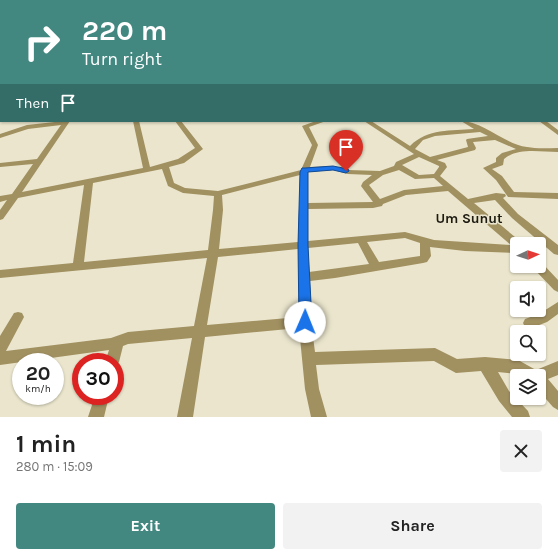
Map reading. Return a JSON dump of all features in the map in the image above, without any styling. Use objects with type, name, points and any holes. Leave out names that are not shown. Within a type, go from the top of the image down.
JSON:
[{"type":"street","points":[[0,136],[27,127],[66,122]]},
{"type":"street","points":[[0,217],[66,122]]},
{"type":"street","points":[[136,122],[147,169]]},
{"type":"street","points":[[0,199],[182,162],[199,149],[179,122]]},
{"type":"street","points":[[310,122],[305,126],[315,145],[304,171],[303,245],[305,322],[312,389],[320,417]]},
{"type":"street","points":[[369,122],[419,154],[443,166],[436,176]]},
{"type":"street","points":[[466,122],[495,138],[525,149],[558,150]]},
{"type":"street","points":[[544,122],[557,131]]},
{"type":"street","points":[[411,149],[421,139],[434,134],[481,130]]},
{"type":"street","points":[[430,159],[472,148],[469,140],[495,138]]},
{"type":"street","points":[[511,195],[500,178],[487,168],[500,163],[502,156],[525,149]]},
{"type":"street","points":[[165,166],[167,175],[172,184],[183,190],[218,194],[304,171],[333,168],[348,172],[380,173],[397,168],[405,160],[419,154]]},
{"type":"street","points":[[0,165],[39,161]]},
{"type":"street","points":[[398,166],[418,177],[436,176],[510,239]]},
{"type":"street","points":[[378,204],[365,185],[380,173]]},
{"type":"street","points":[[78,266],[89,181]]},
{"type":"street","points":[[304,206],[359,206],[378,204],[396,195],[404,193],[450,188]]},
{"type":"street","points":[[185,417],[201,332],[213,254],[218,210],[218,194]]},
{"type":"street","points":[[466,202],[496,196],[511,195],[558,196]]},
{"type":"street","points":[[496,196],[515,216],[556,247]]},
{"type":"street","points":[[0,274],[405,235],[415,237],[425,242],[462,248],[510,249]]},
{"type":"street","points":[[361,240],[376,267]]},
{"type":"street","points":[[305,277],[376,267],[425,258],[425,242]]},
{"type":"street","points":[[545,273],[558,287]]},
{"type":"street","points":[[529,323],[543,318],[558,307]]},
{"type":"street","points":[[0,349],[18,317]]},
{"type":"street","points":[[0,358],[111,344],[128,338],[305,322]]},
{"type":"street","points":[[115,353],[118,341]]},
{"type":"street","points":[[310,360],[432,354],[439,356],[456,366],[485,364],[518,367],[521,369]]},
{"type":"street","points":[[485,364],[504,396],[522,417]]},
{"type":"street","points":[[546,373],[558,368]]},
{"type":"street","points":[[546,388],[558,402]]},
{"type":"street","points":[[96,417],[99,405]]},
{"type":"district","name":"Um Sunut","points":[[469,218]]},
{"type":"route","points":[[305,322],[306,299],[303,245],[304,172],[305,170],[333,168],[346,171]]}]
